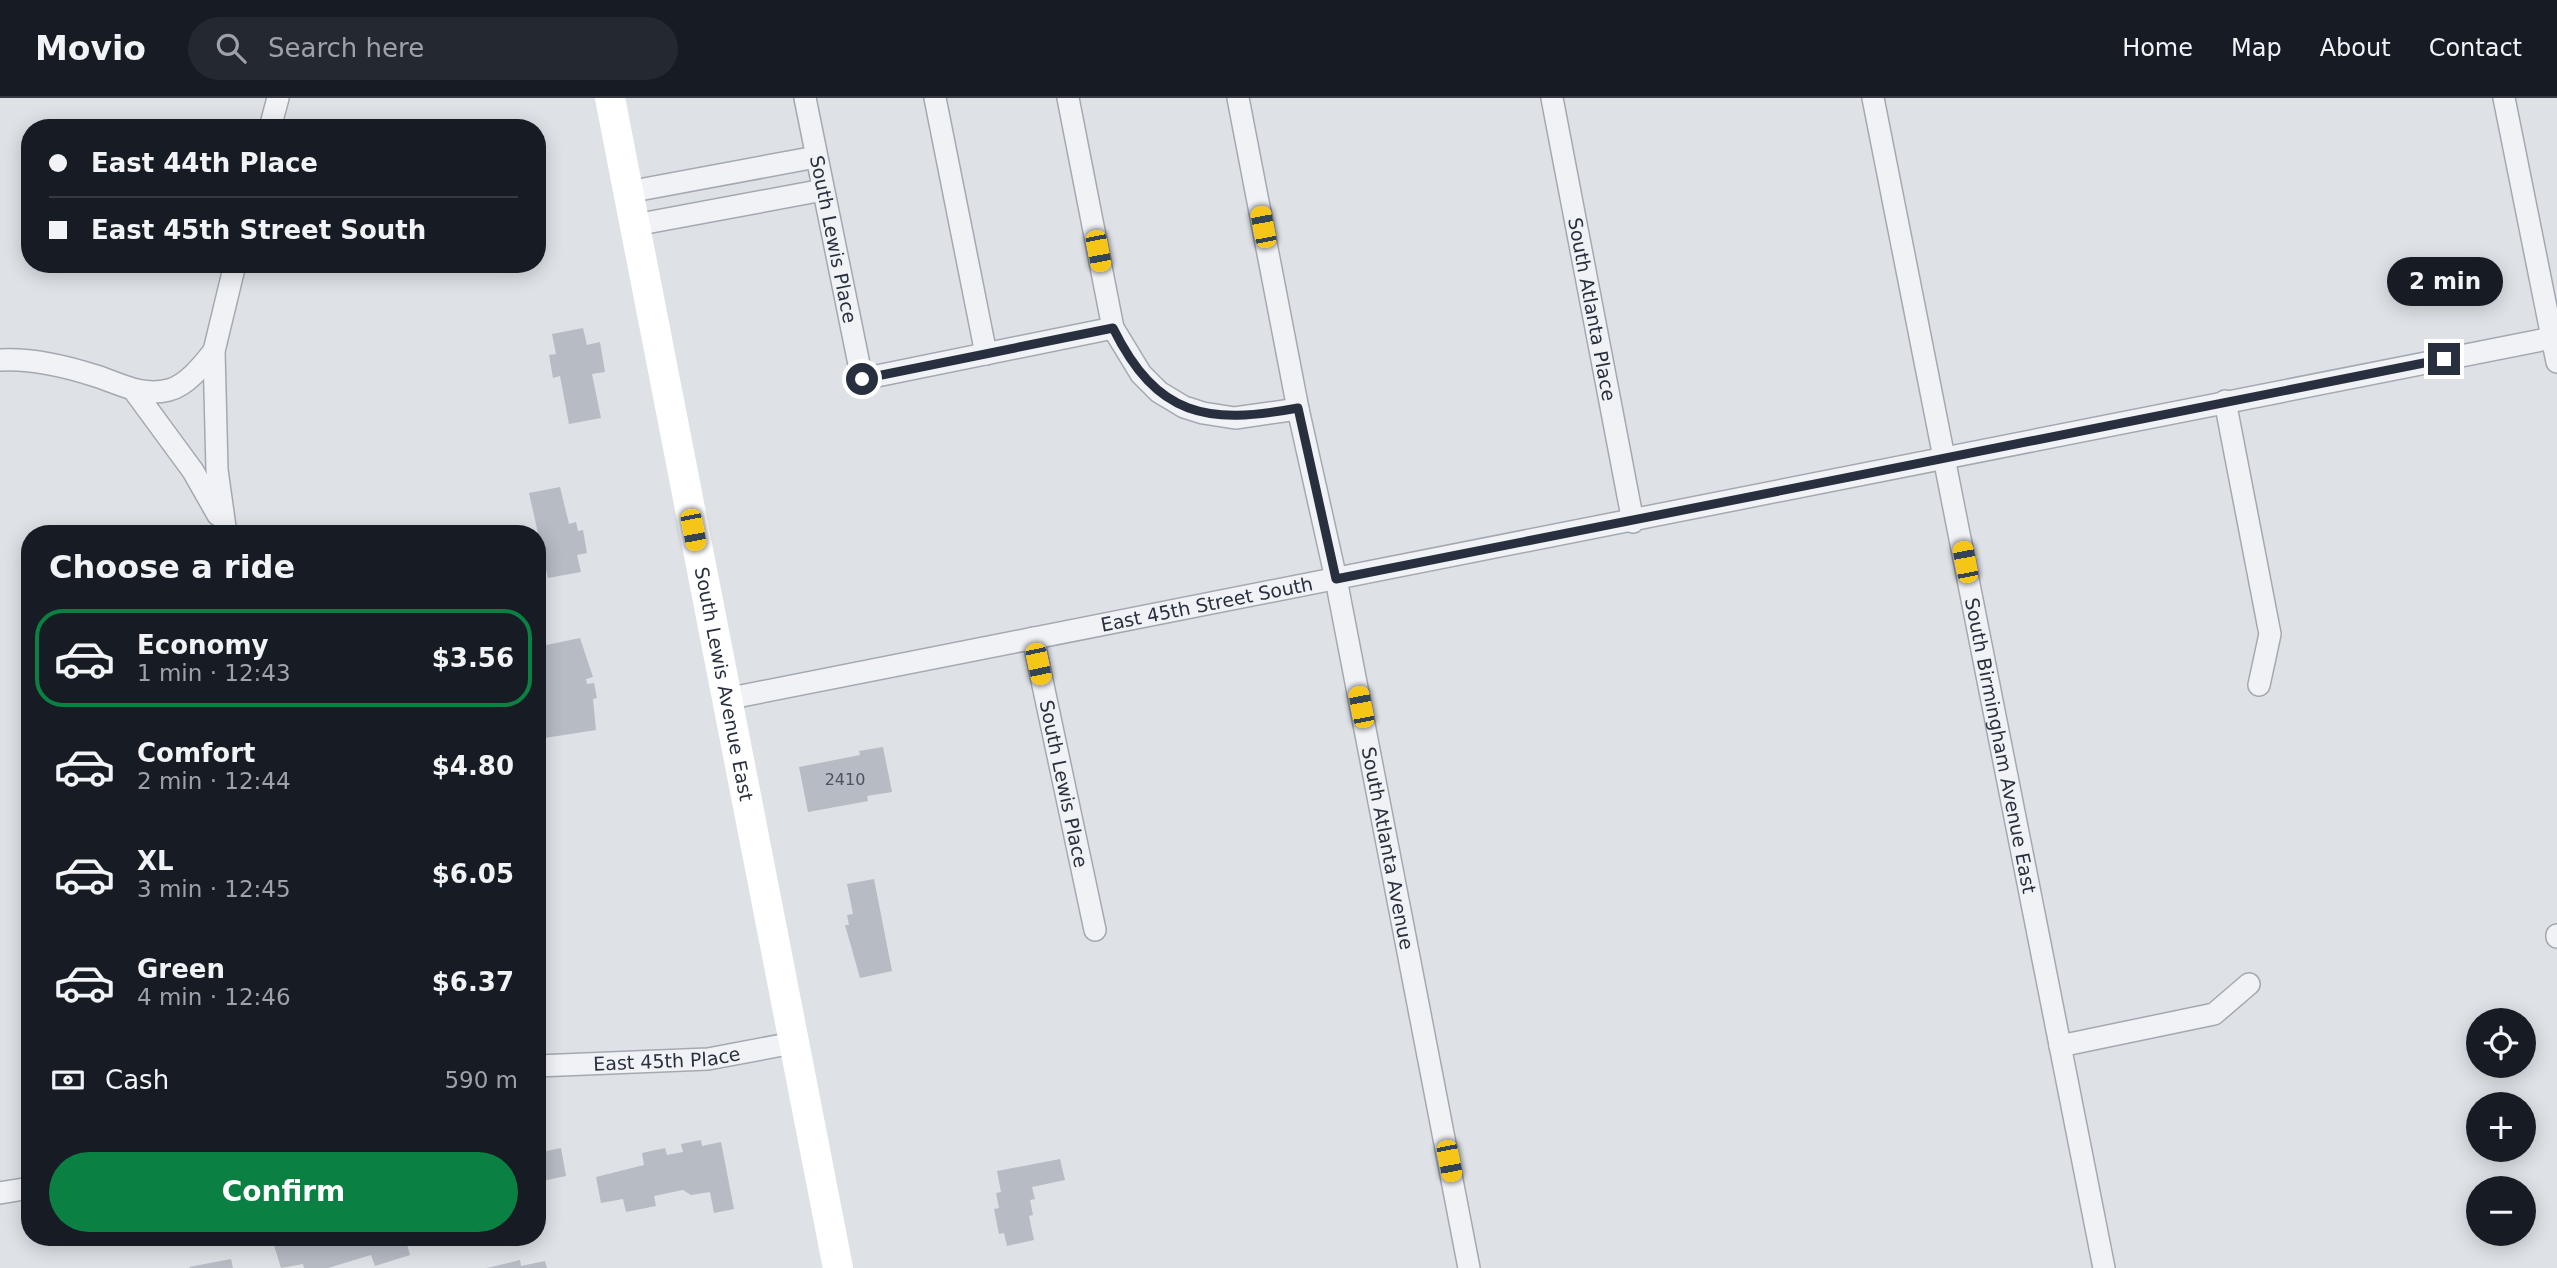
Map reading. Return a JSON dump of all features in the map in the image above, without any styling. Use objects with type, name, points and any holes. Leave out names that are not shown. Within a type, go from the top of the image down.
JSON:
[{"type":"main road","name":"South Lewis Avenue East","points":[[610,98],[838,1268]]},
{"type":"street","points":[[272,119],[278,98]]},
{"type":"street","name":"South Lewis Place","points":[[805,98],[862,379],[986,354]]},
{"type":"street","points":[[935,98],[986,354],[1113,328]]},
{"type":"street","points":[[1068,98],[1113,328],[1141,374],[1159,392],[1203,413],[1235,418],[1298,408]]},
{"type":"street","name":"South Atlanta Avenue","points":[[1238,98],[1298,408],[1336,579],[1469,1268]]},
{"type":"street","name":"South Atlanta Place","points":[[1552,98],[1633,522]]},
{"type":"street","name":"South Birmingham Avenue East","points":[[1873,98],[2104,1268]]},
{"type":"street","points":[[2504,98],[2557,362]]},
{"type":"street","points":[[628,192],[816,157]]},
{"type":"street","points":[[635,225],[823,190]]},
{"type":"street","points":[[225,525],[217,470],[214,351],[233,273]]},
{"type":"street","name":"East 45th Street South","points":[[726,699],[1633,522],[2225,401],[2552,338]]},
{"type":"street","points":[[0,360],[23,358],[57,366],[97,376],[135,392],[170,390],[196,373],[214,351]]},
{"type":"street","points":[[135,392],[192,471],[222,525]]},
{"type":"street","points":[[2225,401],[2270,634],[2259,685]]},
{"type":"street","name":"South Lewis Place","points":[[1033,638],[1095,930]]},
{"type":"street","points":[[2060,1046],[2214,1014],[2249,984]]},
{"type":"street","name":"East 45th Place","points":[[546,1066],[708,1059],[793,1043]]},
{"type":"street","points":[[0,1192],[21,1189]]},
{"type":"building","points":[[583,328],[587,345],[600,342],[605,372],[592,374],[601,418],[569,424],[560,376],[553,378],[549,355],[556,354],[552,334]]},
{"type":"building","points":[[560,487],[569,524],[576,522],[578,531],[583,530],[587,553],[577,555],[581,572],[548,578],[546,525],[536,525],[529,493]]},
{"type":"building","points":[[580,638],[593,677],[586,679],[587,684],[594,683],[597,698],[593,699],[596,730],[546,738],[546,645]]},
{"type":"building","points":[[883,747],[892,792],[867,796],[868,801],[808,812],[799,767],[860,755],[859,751]]},
{"type":"building","points":[[874,879],[892,971],[860,978],[845,925],[849,925],[847,915],[853,914],[847,884]]},
{"type":"building","points":[[701,1140],[702,1146],[721,1142],[734,1209],[714,1213],[710,1192],[691,1195],[683,1190],[654,1196],[656,1206],[626,1212],[623,1199],[601,1203],[596,1177],[644,1165],[642,1153],[665,1148],[667,1155],[683,1152],[681,1144]]},
{"type":"building","points":[[561,1148],[566,1176],[546,1180],[546,1151]]},
{"type":"building","points":[[1060,1159],[1065,1180],[1032,1187],[1035,1199],[1030,1200],[1033,1215],[1029,1216],[1034,1240],[1007,1246],[1004,1233],[999,1234],[994,1209],[999,1208],[996,1193],[1001,1192],[997,1171]]},
{"type":"building","points":[[274,1246],[408,1246],[410,1255],[375,1266],[371,1255],[328,1268],[304,1268],[303,1264],[281,1268]]},
{"type":"building","points":[[231,1259],[233,1268],[189,1267]]},
{"type":"building","points":[[520,1260],[521,1266],[545,1261],[547,1268],[487,1268]]},
{"type":"route","points":[[862,379],[1113,328],[1125,353],[1141,374],[1159,392],[1184,407],[1235,418],[1298,408],[1336,579],[2444,359]]}]
